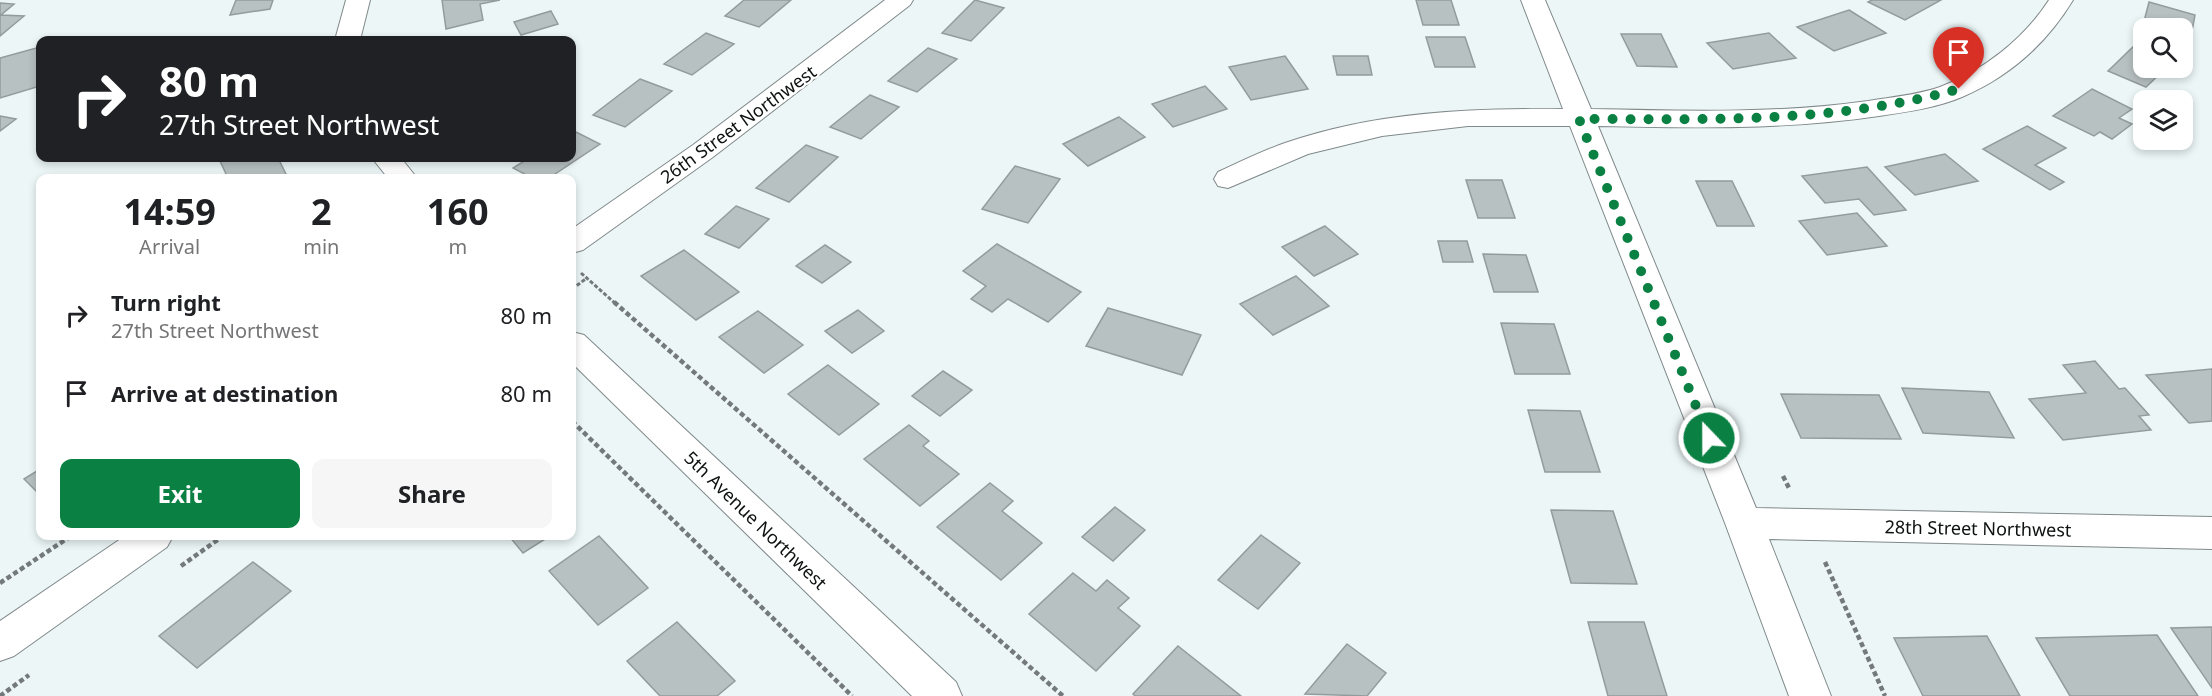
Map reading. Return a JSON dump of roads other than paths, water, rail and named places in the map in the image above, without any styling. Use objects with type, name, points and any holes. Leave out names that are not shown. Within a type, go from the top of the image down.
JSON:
[{"type":"street","points":[[349,36],[358,0]]},
{"type":"street","name":"26th Street Northwest","points":[[576,240],[703,151],[901,0]]},
{"type":"street","points":[[1533,0],[1579,119],[1744,523],[1810,696]]},
{"type":"street","points":[[1228,179],[1298,148],[1354,133],[1408,124],[1468,118],[1745,119],[1814,116],[1870,110],[1918,101],[1959,89],[2012,56],[2035,37],[2061,0]]},
{"type":"street","points":[[389,162],[400,174]]},
{"type":"street","name":"5th Avenue Northwest","points":[[576,348],[941,696]]},
{"type":"street","name":"28th Street Northwest","points":[[1744,523],[2212,533]]},
{"type":"street","points":[[0,643],[148,540]]}]
